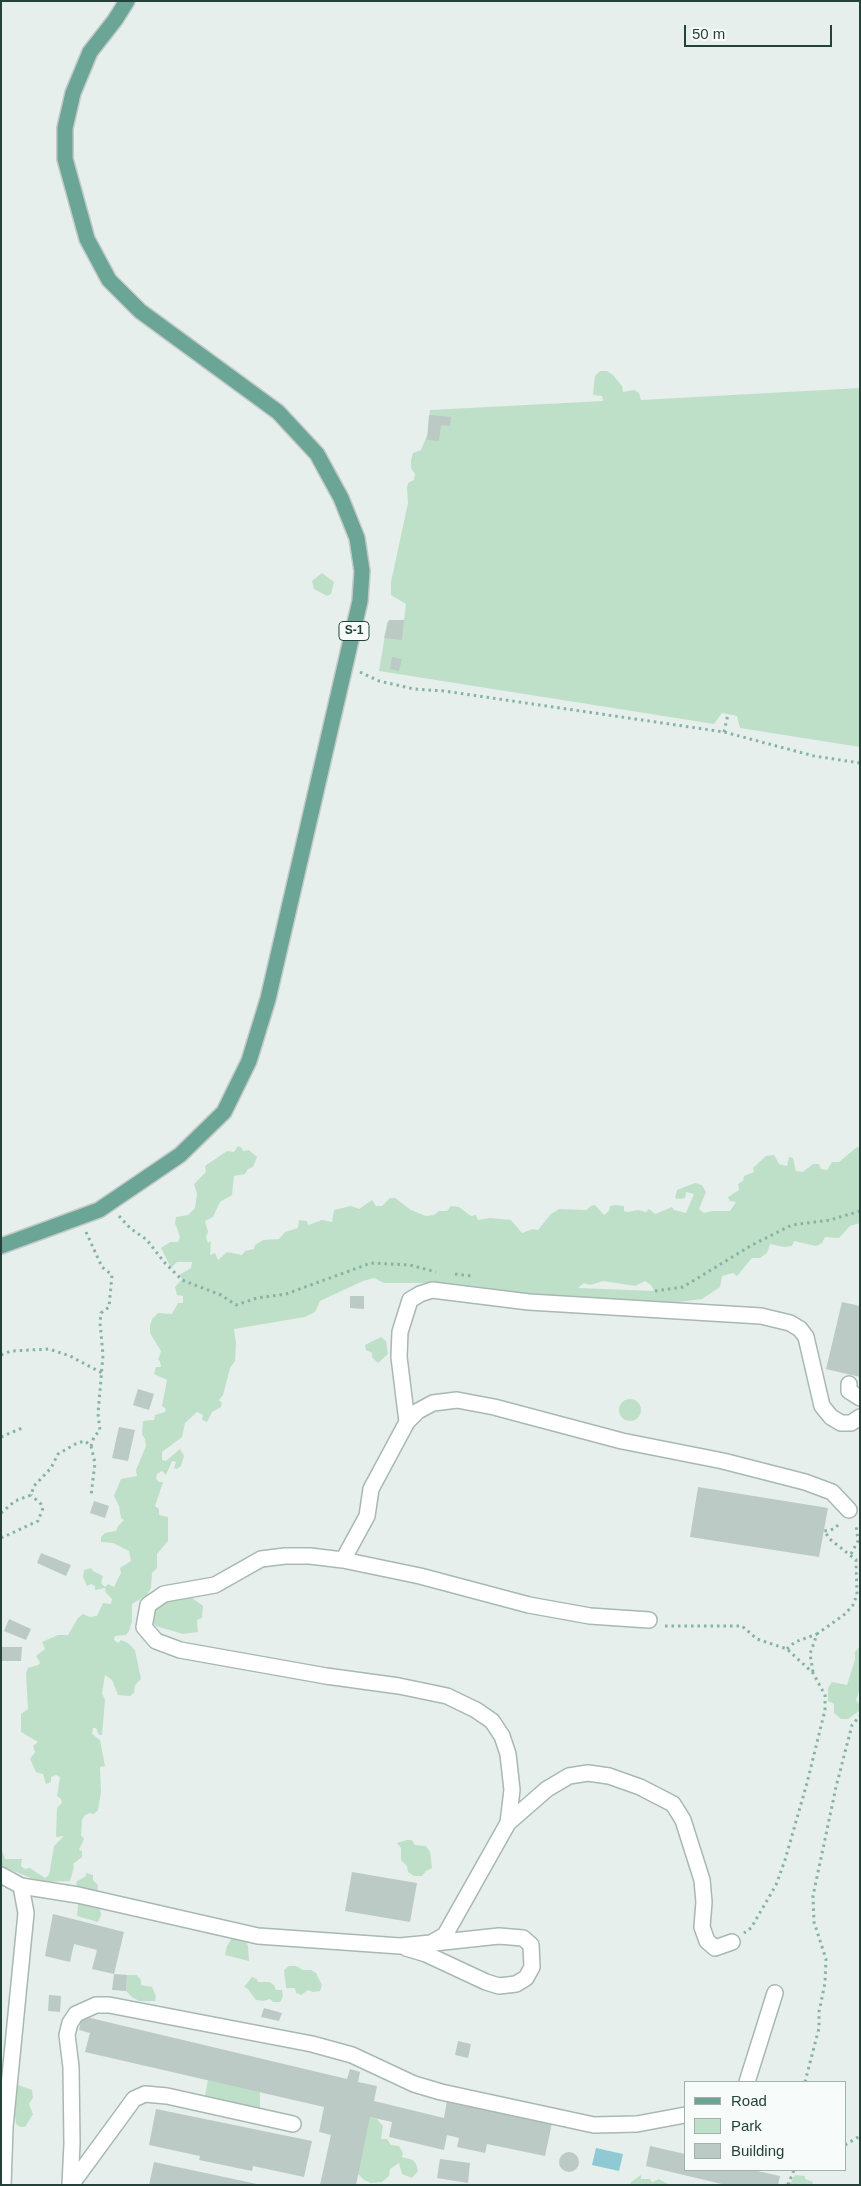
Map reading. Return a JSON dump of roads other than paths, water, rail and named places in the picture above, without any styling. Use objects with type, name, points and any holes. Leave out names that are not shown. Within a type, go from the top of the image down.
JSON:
[{"type":"main road","name":"S-1","points":[[1,1246],[80,1217],[109,1204],[180,1155],[224,1112],[250,1061],[268,999],[360,601],[362,571],[357,538],[341,498],[317,454],[278,412],[140,311],[109,280],[87,239],[65,159],[65,128],[73,93],[90,52],[127,1]]},
{"type":"street","points":[[407,1422],[399,1357],[400,1332],[410,1300],[432,1290],[457,1291],[529,1302],[761,1316],[790,1323],[800,1329],[806,1337],[822,1406],[831,1417],[841,1423],[851,1423],[860,1417]]},
{"type":"street","points":[[402,1383],[416,1399],[432,1403],[458,1400],[494,1407],[622,1441],[723,1462],[805,1482],[832,1492],[850,1510]]},
{"type":"street","points":[[848,1384],[850,1391],[860,1398]]},
{"type":"street","points":[[343,1560],[367,1516],[371,1489],[407,1422],[418,1411],[432,1403]]},
{"type":"street","points":[[508,1823],[512,1790],[508,1754],[502,1736],[492,1721],[476,1710],[447,1696],[399,1686],[326,1676],[180,1650],[156,1641],[144,1627],[148,1605],[164,1594],[215,1584],[262,1559],[286,1556],[343,1560],[420,1576],[529,1605],[590,1616],[649,1620]]},
{"type":"street","points":[[431,1943],[444,1935],[508,1823],[547,1789],[569,1776],[588,1773],[609,1776],[640,1787],[673,1804],[683,1820],[702,1880],[704,1902],[702,1927],[707,1941],[715,1948],[732,1942]]},
{"type":"street","points":[[1,1875],[20,1886],[78,1895],[258,1936],[400,1946],[499,1936],[523,1938],[531,1945],[532,1967],[526,1978],[516,1984],[499,1986],[455,1970],[426,1954],[400,1946]]},
{"type":"street","points":[[2,2185],[5,2127],[26,1913],[20,1886]]},
{"type":"street","points":[[747,2081],[775,1993]]},
{"type":"street","points":[[70,2185],[72,2164],[71,2067],[67,2036],[70,2023],[76,2014],[96,2005],[109,2005],[312,2044],[352,2055],[414,2084],[441,2092],[594,2125],[637,2124],[684,2115]]},
{"type":"street","points":[[70,2185],[134,2099],[145,2094],[167,2096],[293,2124]]},
{"type":"water","points":[[596,2148],[623,2154],[619,2171],[592,2165]]}]
